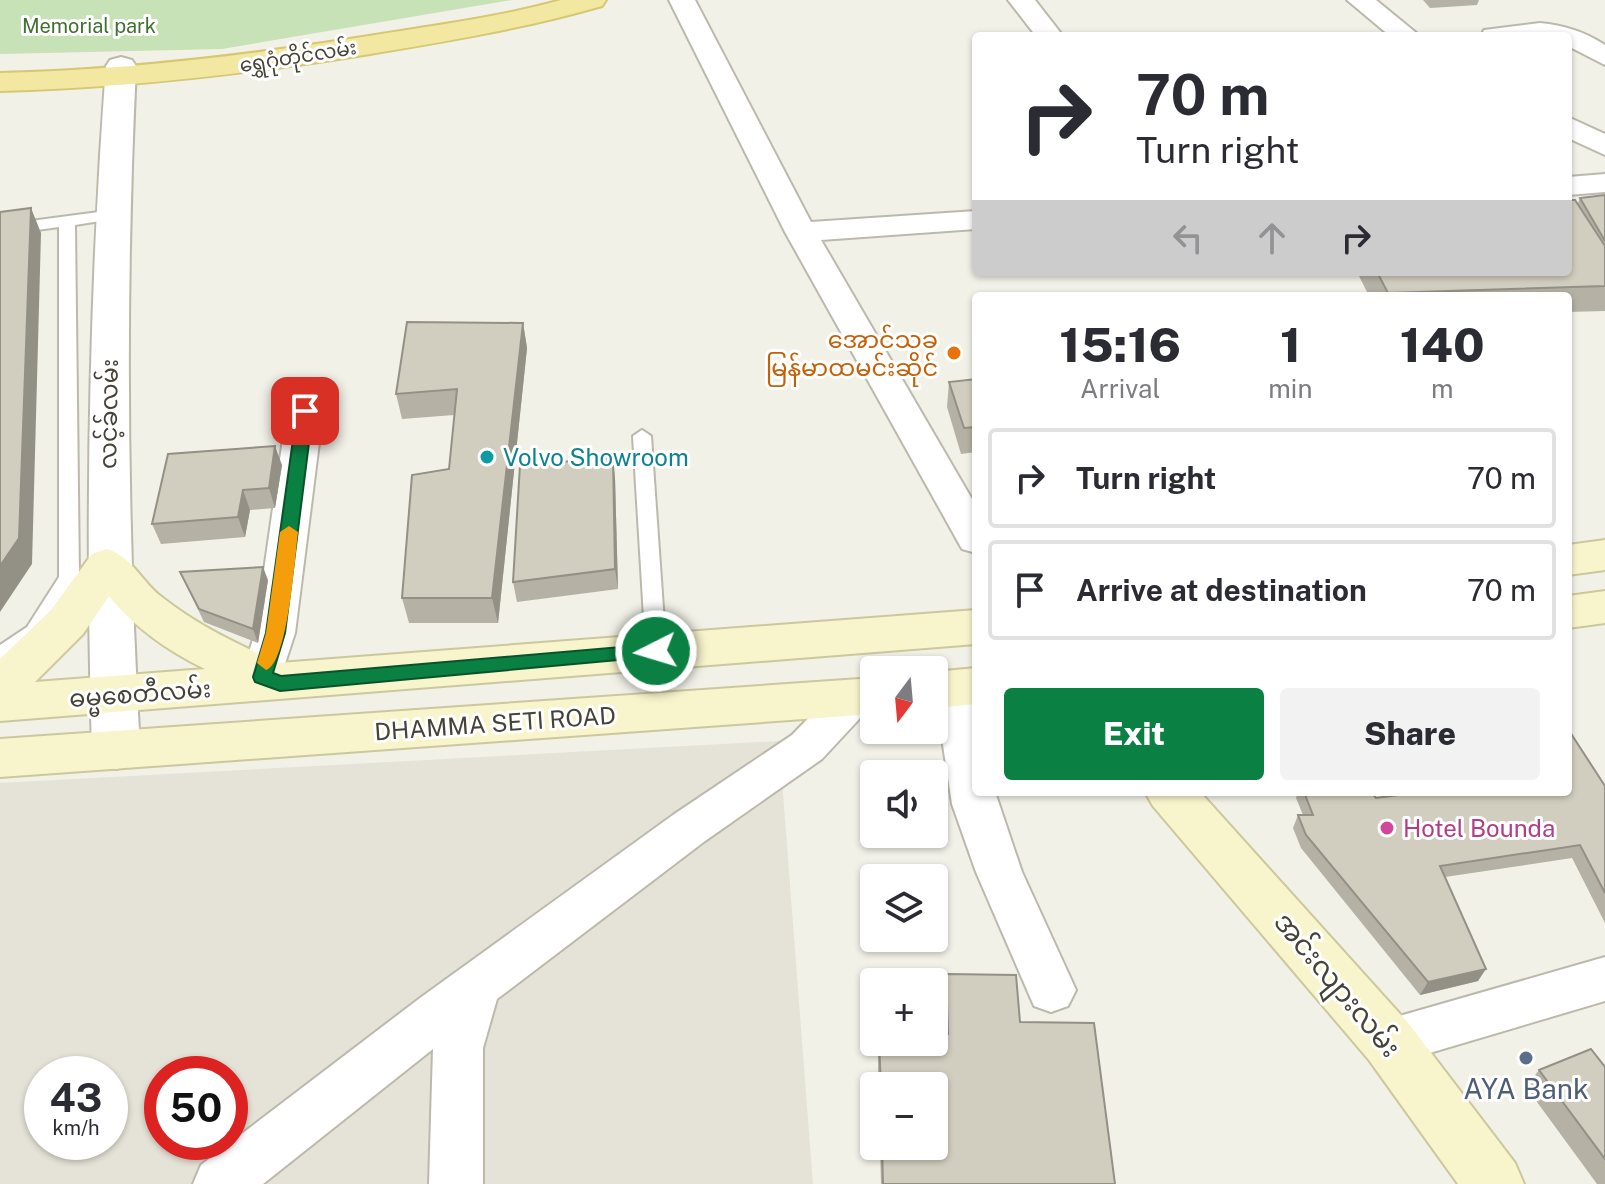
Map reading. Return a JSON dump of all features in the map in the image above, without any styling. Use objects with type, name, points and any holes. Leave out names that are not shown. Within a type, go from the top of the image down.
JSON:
[{"type":"main road","name":"ရွှေဂုံတိုင်လမ်း","points":[[0,70],[120,72],[400,30],[556,0]]},
{"type":"main road","name":"ရွှေဂုံတိုင်လမ်း","points":[[0,82],[234,66],[490,24],[592,0]]},
{"type":"main road","points":[[1572,559],[1605,555]]},
{"type":"main road","points":[[0,688],[67,622],[107,565],[143,607],[192,643],[271,680],[972,627]]},
{"type":"main road","points":[[1572,611],[1605,607]]},
{"type":"main road","name":"ဓမ္မစေတီလမ်း","points":[[0,703],[271,680]]},
{"type":"main road","name":"DHAMMA SETI ROAD","points":[[116,750],[860,696]]},
{"type":"main road","points":[[0,758],[116,750]]},
{"type":"main road","name":"အင်းလျားလမ်း","points":[[1174,796],[1389,1042],[1494,1184]]},
{"type":"street","points":[[682,0],[801,232],[972,532]]},
{"type":"street","points":[[1021,0],[1047,32]]},
{"type":"street","points":[[1360,0],[1402,32]]},
{"type":"street","points":[[1520,32],[1540,29],[1555,32]]},
{"type":"street","points":[[1572,35],[1605,57]]},
{"type":"street","name":"လင့်ခ်လမ်း","points":[[116,750],[107,565],[108,378],[120,72]]},
{"type":"street","points":[[1572,128],[1605,146]]},
{"type":"street","points":[[1572,186],[1605,183]]},
{"type":"street","points":[[801,232],[972,220]]},
{"type":"street","points":[[271,680],[305,411]]},
{"type":"street","points":[[955,688],[972,787]]},
{"type":"street","points":[[220,1184],[476,986],[689,828],[807,747],[860,700]]},
{"type":"street","points":[[974,796],[999,872],[1051,990]]},
{"type":"street","points":[[1389,1042],[1605,979]]},
{"type":"street","points":[[456,1184],[458,1048],[476,986]]},
{"type":"lane","points":[[0,230],[114,215]]},
{"type":"lane","points":[[0,653],[22,646],[46,619],[69,577],[67,221]]},
{"type":"lane","points":[[642,436],[656,651]]},
{"type":"shaded area","points":[[779,741],[813,1184],[0,1184],[0,783]]},
{"type":"green space","name":"Memorial park","points":[[0,0],[512,0],[222,49],[0,54]]},
{"type":"building","points":[[1605,195],[1605,241],[1580,198]]},
{"type":"building","points":[[1572,200],[1575,200],[1605,246],[1605,286],[1387,292],[1379,276],[1572,276]]},
{"type":"building","points":[[31,208],[19,538],[0,566],[0,212]]},
{"type":"building","name":"Volvo Showroom","points":[[407,322],[523,323],[492,598],[402,598],[412,475],[449,469],[457,389],[396,394]]},
{"type":"building","points":[[972,379],[972,427],[964,428],[949,382]]},
{"type":"building","points":[[275,446],[269,488],[243,490],[238,517],[152,524],[168,454]]},
{"type":"building","points":[[613,458],[615,569],[513,582],[520,465]]},
{"type":"building","points":[[263,567],[253,629],[199,609],[180,572]]},
{"type":"building","points":[[1572,735],[1605,786],[1605,893],[1580,845],[1440,866],[1486,969],[1428,982],[1306,835],[1298,815],[1313,815],[1306,796],[1572,796]]},
{"type":"building","points":[[948,974],[1016,975],[1020,1022],[1094,1023],[1115,1184],[883,1184],[882,1160],[948,1160],[948,1072],[880,1072],[880,1056],[948,1056]]},
{"type":"building","points":[[1591,1049],[1605,1067],[1605,1159],[1539,1070]]},
{"type":"slow traffic","points":[[266,663],[275,633],[289,532]]},
{"type":"place","name":"အောင်သုခ မြန်မာထမင်းဆိုင်","points":[[954,353]]},
{"type":"place","name":"Volvo Showroom","points":[[487,457]]},
{"type":"place","name":"Hotel Bounda","points":[[1387,828]]},
{"type":"place","name":"AYA Bank","points":[[1526,1058]]},
{"type":"route","points":[[305,411],[275,633],[262,677],[280,684],[656,651]]}]
